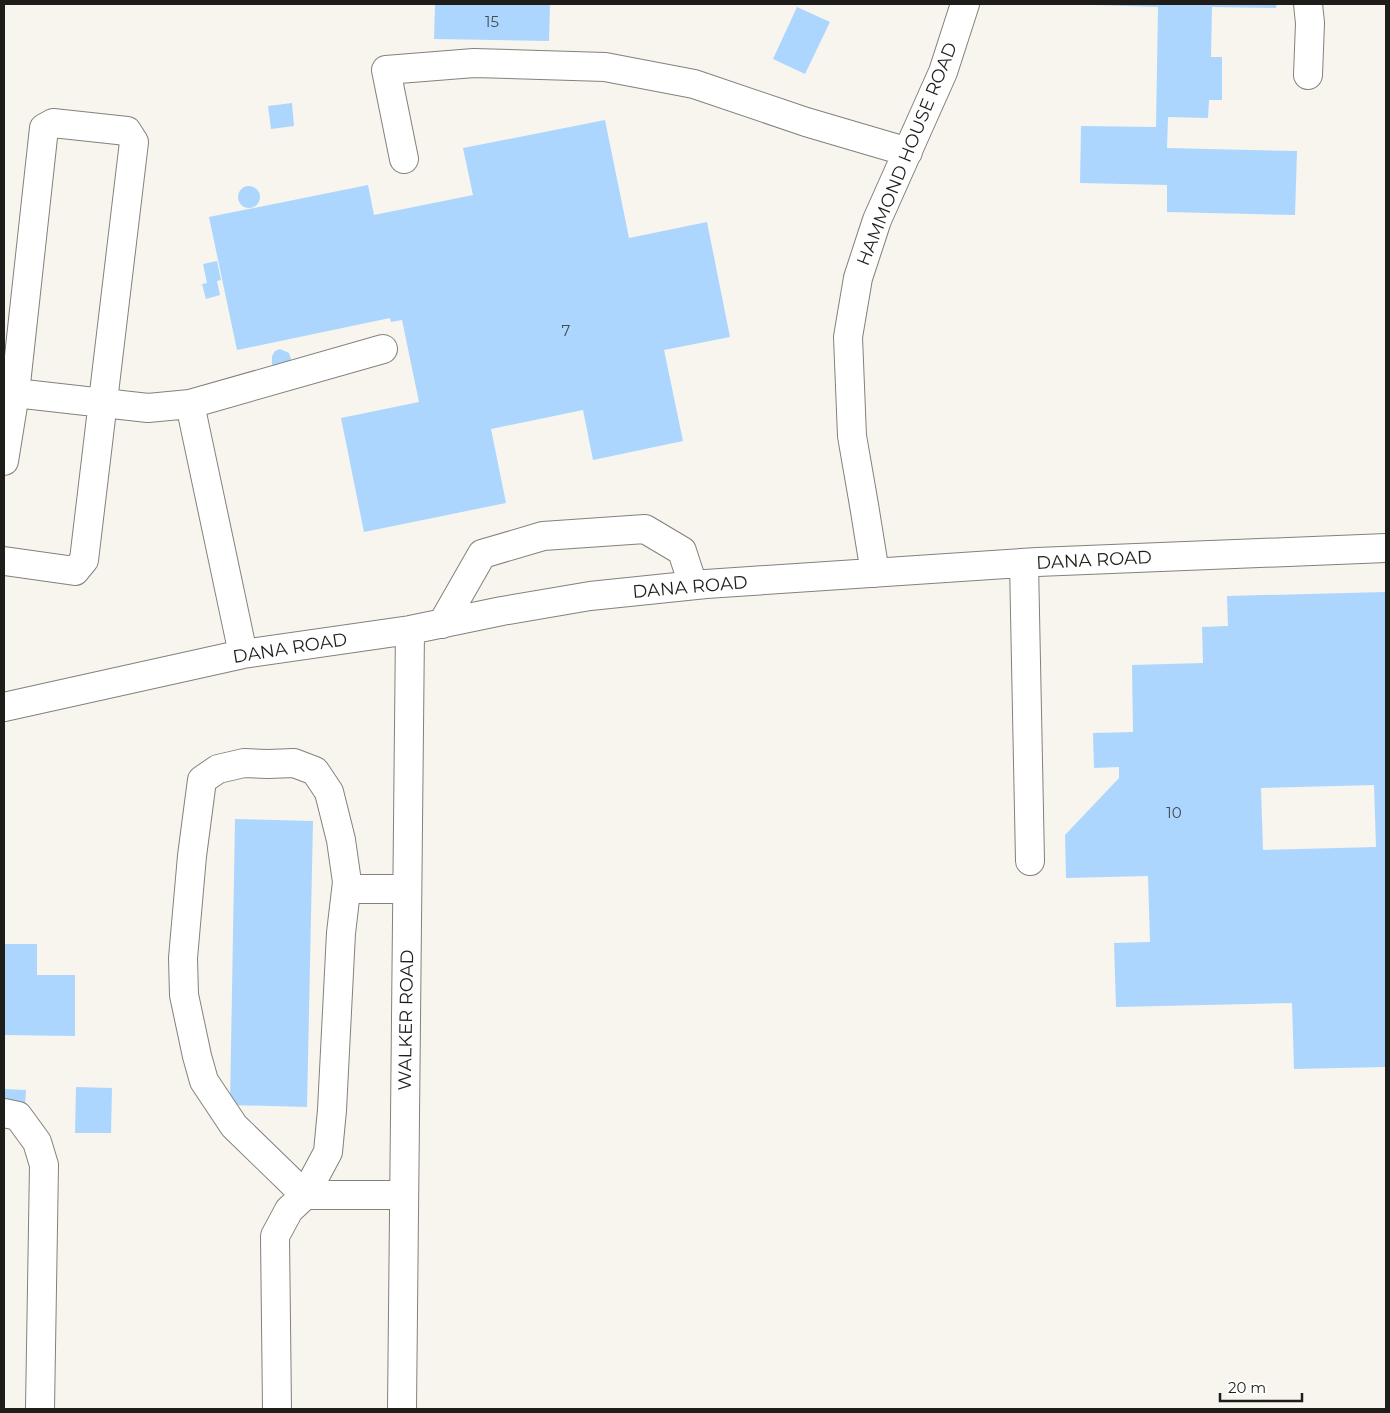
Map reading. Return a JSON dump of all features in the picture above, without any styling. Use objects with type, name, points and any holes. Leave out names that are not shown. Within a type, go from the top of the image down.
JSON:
[{"type":"street","name":"HAMMOND HOUSE ROAD","points":[[875,573],[852,436],[848,337],[858,278],[877,220],[944,72],[965,4]]},
{"type":"street","points":[[1308,4],[1310,23],[1308,75]]},
{"type":"street","points":[[404,159],[386,70],[474,63],[605,67],[694,84],[806,122],[908,152]]},
{"type":"street","points":[[4,461],[15,393],[44,128],[53,123],[127,131],[134,142],[84,560],[76,571],[4,561]]},
{"type":"street","points":[[15,393],[148,408],[190,404],[383,349]]},
{"type":"street","points":[[190,404],[243,654]]},
{"type":"street","points":[[442,624],[482,554],[543,536],[644,528],[682,552],[692,586]]},
{"type":"street","name":"DANA ROAD","points":[[4,707],[243,654],[410,630],[502,611],[590,596],[692,586],[1024,563],[1386,548]]},
{"type":"street","points":[[1024,563],[1030,861]]},
{"type":"street","name":"WALKER ROAD","points":[[402,1409],[410,630]]},
{"type":"street","points":[[277,1409],[275,1236],[289,1210],[305,1196],[328,1152],[332,1110],[341,933],[347,882],[341,840],[332,811],[329,792],[315,771],[294,763],[244,763],[218,770],[202,780],[192,856],[183,958],[184,995],[204,1081],[234,1126],[305,1196],[404,1195]]},
{"type":"street","points":[[347,882],[355,889],[407,889]]},
{"type":"street","points":[[4,1113],[18,1116],[36,1142],[44,1165],[40,1409]]},
{"type":"building","points":[[435,4],[550,4],[549,41],[434,39]]},
{"type":"building","points":[[1096,4],[1277,4],[1276,8],[1212,7],[1211,57],[1222,57],[1222,100],[1209,100],[1208,118],[1168,117],[1167,148],[1297,151],[1295,215],[1167,212],[1167,185],[1080,183],[1081,126],[1156,127],[1158,7]]},
{"type":"building","points":[[797,7],[830,22],[805,74],[773,59]]},
{"type":"building","points":[[292,103],[294,126],[271,129],[268,106]]},
{"type":"building","points":[[605,120],[629,238],[707,222],[730,337],[664,350],[683,441],[593,460],[583,410],[491,429],[506,503],[364,532],[341,418],[419,402],[402,320],[391,322],[390,318],[237,350],[209,217],[368,185],[374,215],[473,195],[463,148]]},
{"type":"building","points":[[249,186],[259,193],[260,197],[253,207],[249,208],[239,201],[238,197],[245,187]]},
{"type":"building","points":[[217,261],[221,280],[217,281],[220,295],[206,299],[202,284],[207,283],[203,264]]},
{"type":"building","points":[[280,349],[289,353],[290,363],[275,367],[272,364],[272,356],[275,351]]},
{"type":"building","points":[[1386,592],[1386,1067],[1294,1069],[1292,1003],[1116,1007],[1114,943],[1150,942],[1148,876],[1066,878],[1065,835],[1119,778],[1119,767],[1094,768],[1093,733],[1133,732],[1132,665],[1203,663],[1202,627],[1228,626],[1227,596]],"holes":[[[1374,785],[1376,847],[1263,850],[1261,788]]]},
{"type":"building","points":[[235,819],[313,821],[307,1107],[230,1105]]},
{"type":"building","points":[[4,944],[37,944],[37,975],[75,975],[75,1036],[4,1035]]},
{"type":"building","points":[[76,1087],[112,1088],[111,1133],[75,1133]]},
{"type":"building","points":[[4,1089],[26,1090],[25,1106],[4,1105]]}]
